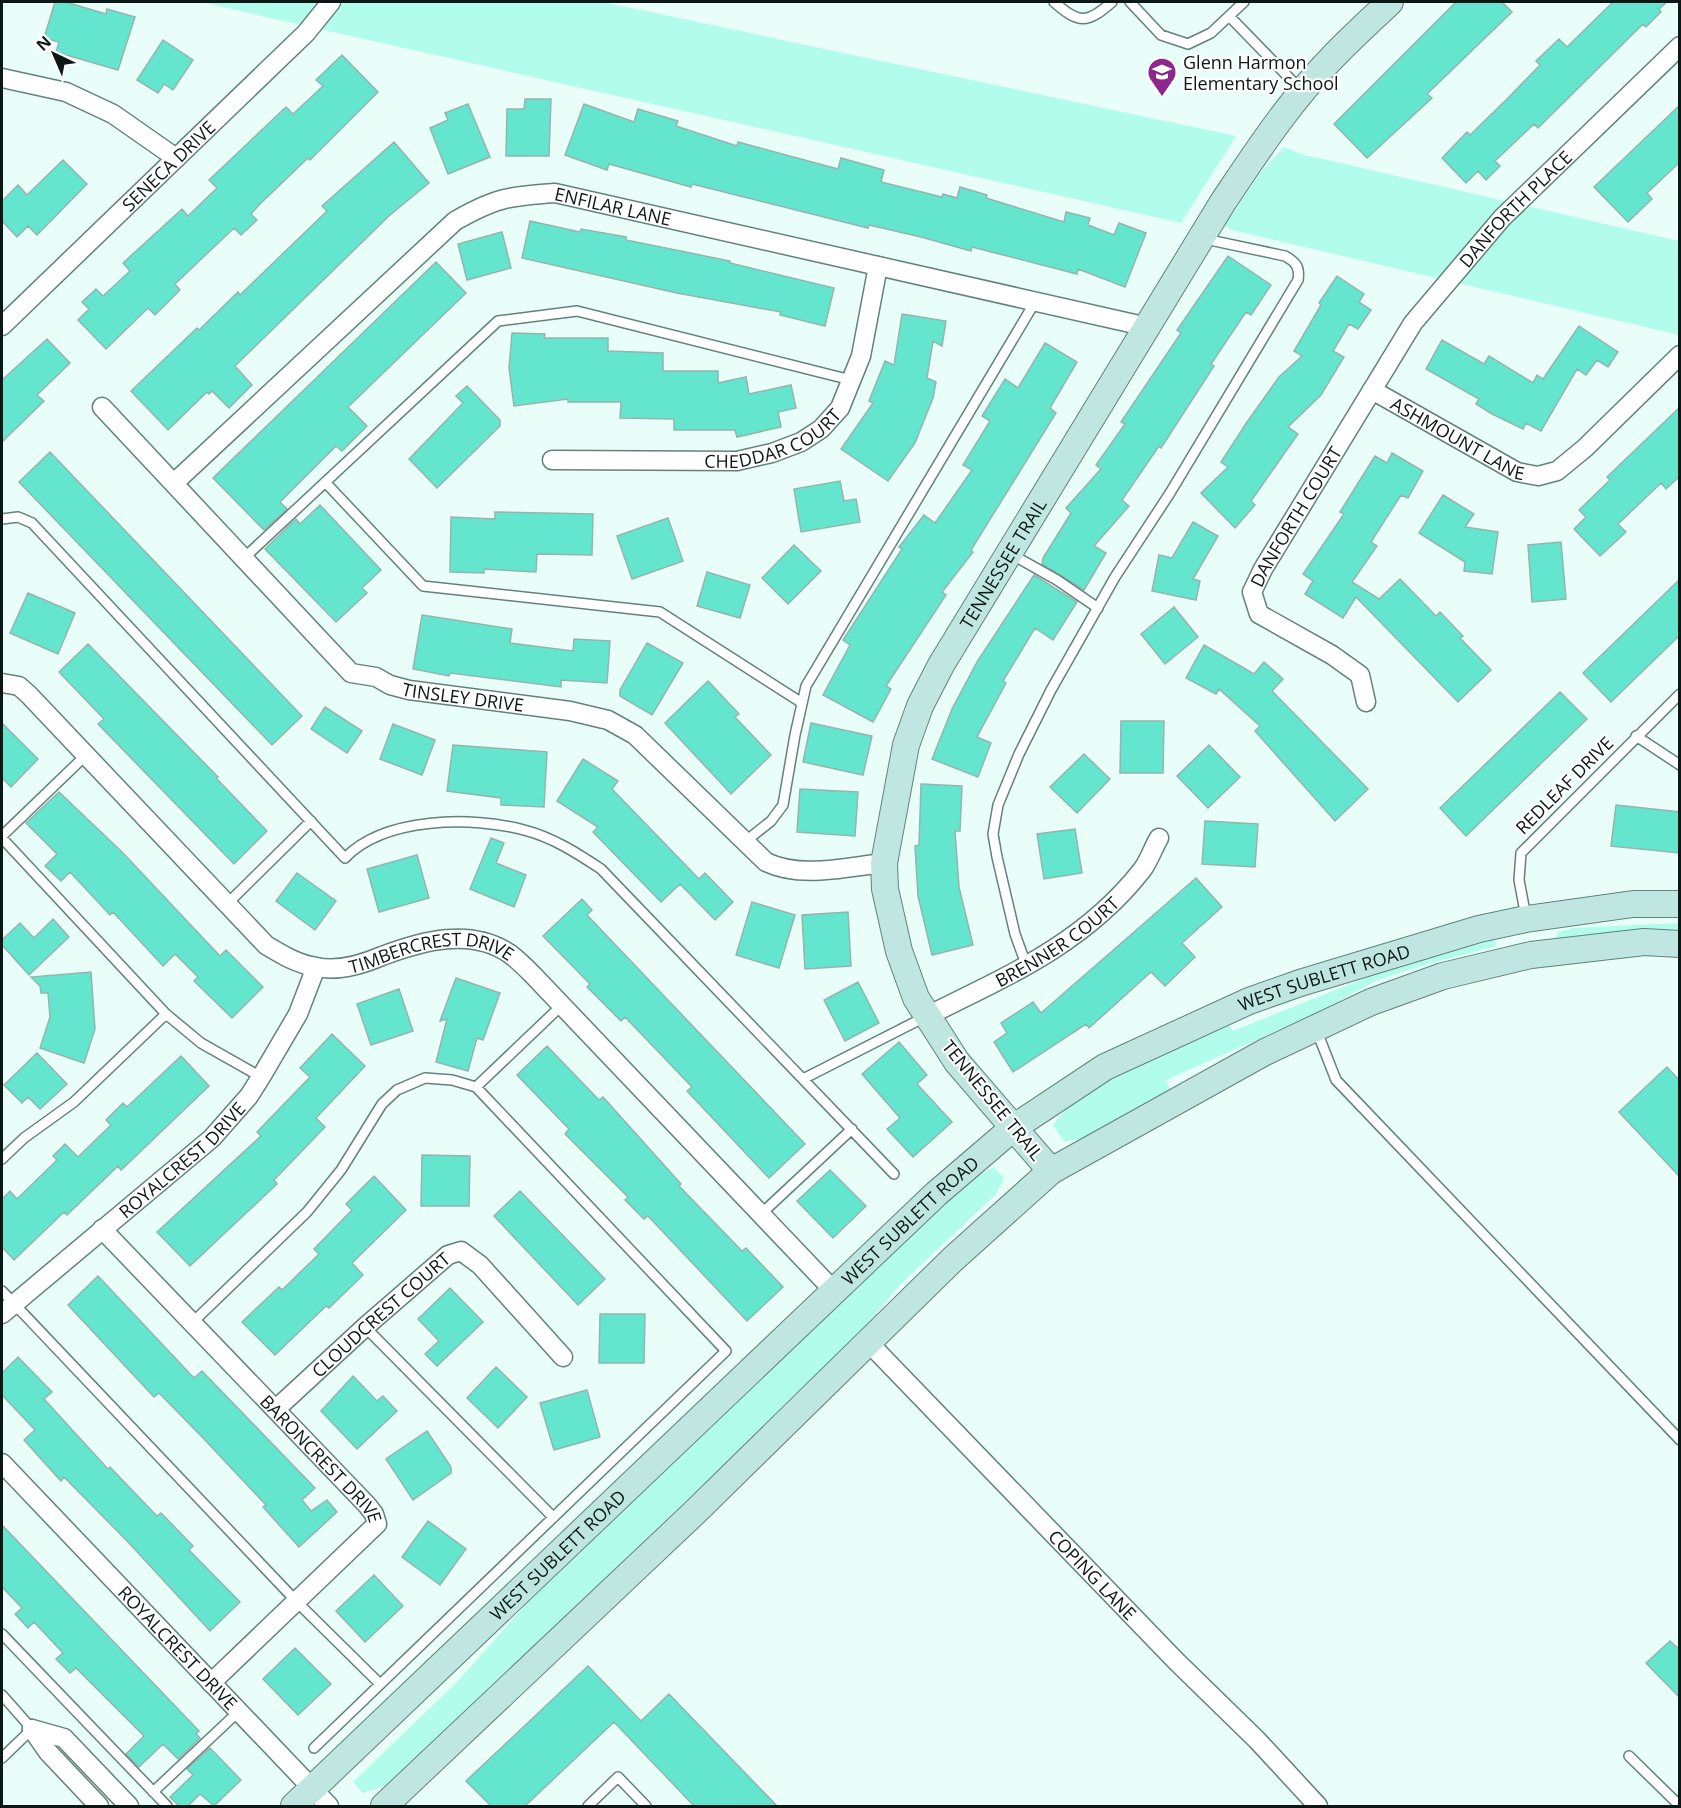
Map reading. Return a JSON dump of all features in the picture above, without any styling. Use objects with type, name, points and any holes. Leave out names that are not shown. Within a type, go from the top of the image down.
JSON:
[{"type":"main road","name":"TENNESSEE TRAIL","points":[[1052,1171],[957,1062],[916,998],[899,951],[885,890],[884,863],[906,745],[920,706],[1009,554],[1202,238],[1271,130],[1330,60],[1390,2]]},
{"type":"main road","name":"WEST SUBLETT ROAD","points":[[312,1801],[936,1194],[1013,1128],[1105,1067],[1249,1001],[1300,983],[1479,929],[1526,919],[1633,904],[1680,904]]},
{"type":"main road","points":[[1526,919],[1531,955]]},
{"type":"main road","name":"WEST SUBLETT ROAD","points":[[384,1806],[694,1513],[993,1221],[1052,1171],[1212,1079],[1371,1002],[1443,976],[1531,955],[1644,942],[1680,944]]},
{"type":"street","name":"SENECA DRIVE","points":[[2,326],[306,33],[331,2]]},
{"type":"street","name":"DANFORTH PLACE","points":[[1372,390],[1413,322],[1502,218],[1680,46]]},
{"type":"street","points":[[2,78],[66,92],[113,114],[176,158]]},
{"type":"street","name":"ENFILAR LANE","points":[[174,483],[408,263],[455,222],[487,203],[510,196],[555,193],[1148,327]]},
{"type":"street","name":"CHEDDAR COURT","points":[[552,460],[737,461],[772,453],[801,442],[821,429],[840,408],[861,356],[878,266]]},
{"type":"street","name":"ASHMOUNT LANE","points":[[1372,390],[1517,472],[1538,476],[1557,471],[1585,448],[1680,355]]},
{"type":"street","name":"DANFORTH COURT","points":[[1366,702],[1360,675],[1332,655],[1259,614],[1252,592],[1263,569],[1372,390]]},
{"type":"street","name":"TINSLEY DRIVE","points":[[102,407],[351,673],[376,677],[390,685],[409,690],[570,711],[608,720],[635,735],[747,841],[766,862],[782,869],[798,871],[884,863]]},
{"type":"street","name":"TIMBERCREST DRIVE","points":[[2,683],[19,686],[226,905],[266,945],[292,960],[315,968],[336,969],[362,964],[412,945],[443,939],[486,942],[509,954],[834,1291]]},
{"type":"street","name":"BRENNER COURT","points":[[927,1016],[1027,967],[1064,945],[1116,898],[1143,869],[1159,838]]},
{"type":"street","name":"ROYALCREST DRIVE","points":[[5,1303],[178,1169],[212,1138],[249,1096],[261,1077],[298,1014],[315,968]]},
{"type":"street","name":"BARONCREST DRIVE","points":[[102,1228],[367,1505],[374,1514],[377,1524],[211,1683]]},
{"type":"street","name":"CLOUDCREST COURT","points":[[276,1409],[448,1255],[460,1251],[480,1265],[563,1357]]},
{"type":"street","name":"COPING LANE","points":[[868,1343],[1176,1661],[1257,1740],[1318,1806]]},
{"type":"street","name":"ROYALCREST DRIVE","points":[[2,1463],[238,1712],[312,1801]]},
{"type":"street","points":[[32,1729],[48,1752],[99,1806]]},
{"type":"street","points":[[32,1729],[64,1738],[129,1806]]},
{"type":"lane","points":[[1054,2],[1068,14],[1081,20],[1090,18],[1112,2]]},
{"type":"lane","points":[[1130,2],[1161,35],[1188,44],[1212,33],[1244,2]]},
{"type":"lane","points":[[1229,16],[1303,92]]},
{"type":"lane","points":[[1027,967],[1016,934],[997,857],[993,834],[998,805],[1019,754],[1098,608],[1298,280],[1300,271],[1296,262],[1285,256],[1202,238]]},
{"type":"lane","points":[[747,841],[771,821],[783,805],[807,686],[842,623],[1035,302]]},
{"type":"lane","points":[[244,558],[498,321],[577,311],[851,380]]},
{"type":"lane","points":[[325,482],[423,586],[660,612],[802,703]]},
{"type":"lane","points":[[2,519],[18,517],[32,523],[345,858],[358,844],[430,823],[479,822],[524,830],[565,846],[601,869],[894,1174]]},
{"type":"lane","points":[[1009,554],[1057,580],[1098,608]]},
{"type":"lane","name":"REDLEAF DRIVE","points":[[1526,919],[1518,880],[1521,853],[1680,694]]},
{"type":"lane","points":[[1636,736],[1680,765]]},
{"type":"lane","points":[[86,755],[2,837],[166,1014],[201,1043],[261,1077]]},
{"type":"lane","points":[[226,905],[311,821]]},
{"type":"lane","points":[[476,1087],[561,1006]]},
{"type":"lane","points":[[2,1159],[24,1138],[74,1102],[166,1014]]},
{"type":"lane","points":[[803,1079],[927,1016]]},
{"type":"lane","points":[[1316,1028],[1336,1080],[1680,1440]]},
{"type":"lane","points":[[192,1323],[307,1212],[340,1170],[382,1104],[397,1090],[424,1078],[452,1080],[476,1087],[726,1350],[314,1748]]},
{"type":"lane","points":[[761,1214],[852,1129]]},
{"type":"lane","points":[[5,1303],[380,1684]]},
{"type":"lane","points":[[365,1327],[553,1517]]},
{"type":"lane","points":[[2,1634],[167,1806]]},
{"type":"lane","points":[[2,1695],[32,1729],[2,1758]]},
{"type":"lane","points":[[153,1792],[238,1712]]},
{"type":"lane","points":[[1629,1756],[1680,1806]]},
{"type":"lane","points":[[588,1806],[618,1778],[646,1806]]},
{"type":"green space","points":[[200,2],[603,2],[1236,136],[1181,223]]},
{"type":"green space","points":[[1284,147],[1301,154],[1679,241],[1679,335],[1232,230],[1224,225],[1262,171]]},
{"type":"green space","points":[[1679,923],[1679,938],[1557,940],[1556,937],[1558,932],[1573,928]]},
{"type":"green space","points":[[1495,940],[1496,946],[1378,980],[1306,1018],[1166,1080],[1170,1089],[1088,1137],[1065,1142],[1053,1126],[1084,1094],[1107,1080],[1158,1053],[1227,1022],[1233,1031],[1403,963]]},
{"type":"green space","points":[[994,1167],[1004,1178],[996,1194],[899,1286],[852,1342],[426,1749],[385,1786],[363,1793],[353,1782],[458,1681],[534,1595],[926,1219],[972,1178]]},
{"type":"building","points":[[55,2],[66,2],[106,14],[107,9],[135,17],[118,70],[56,52],[59,42],[44,38]]},
{"type":"building","points":[[1456,2],[1502,2],[1512,12],[1427,94],[1432,98],[1367,158],[1334,124]]},
{"type":"building","points":[[1613,2],[1667,2],[1659,9],[1661,12],[1646,27],[1643,24],[1538,128],[1534,124],[1495,161],[1500,166],[1486,180],[1478,171],[1466,183],[1442,158],[1467,132],[1470,135],[1509,97],[1540,65],[1536,61],[1559,39],[1567,47]]},
{"type":"building","points":[[163,40],[193,60],[173,90],[164,84],[158,93],[137,80]]},
{"type":"building","points":[[342,55],[378,92],[310,160],[308,158],[260,204],[251,214],[257,220],[241,235],[234,228],[175,284],[180,290],[155,315],[148,308],[106,349],[78,320],[89,309],[82,302],[96,289],[103,296],[130,271],[123,263],[182,209],[188,216],[217,188],[209,180],[286,107],[293,114],[323,86],[316,80]]},
{"type":"building","points":[[525,99],[551,99],[549,156],[506,156],[507,109],[524,109]]},
{"type":"building","points":[[468,104],[490,157],[448,174],[430,128],[448,120],[445,113]]},
{"type":"building","points":[[584,104],[634,122],[638,109],[678,121],[676,126],[737,146],[738,142],[838,169],[841,158],[884,170],[881,182],[942,197],[943,194],[957,198],[960,187],[987,195],[986,198],[1064,222],[1066,212],[1090,218],[1088,225],[1114,235],[1119,223],[1146,233],[1125,287],[1078,269],[1077,274],[972,247],[971,251],[869,225],[868,228],[692,184],[691,187],[609,164],[607,170],[565,155]]},
{"type":"building","points":[[1680,105],[1680,162],[1647,193],[1652,199],[1628,222],[1594,187]]},
{"type":"building","points":[[394,142],[429,183],[390,215],[235,366],[252,385],[229,408],[212,391],[209,394],[207,392],[168,430],[131,391],[197,328],[199,330],[238,292],[240,295],[327,211],[322,206]]},
{"type":"building","points":[[63,160],[87,184],[37,235],[28,226],[17,237],[2,221],[2,201],[18,185],[27,195]]},
{"type":"building","points":[[530,221],[580,232],[581,229],[626,237],[626,240],[730,261],[730,263],[834,288],[825,326],[780,315],[781,312],[677,293],[522,258]]},
{"type":"building","points":[[502,232],[511,268],[467,280],[458,244]]},
{"type":"building","points":[[1228,256],[1271,285],[1251,315],[1246,312],[1211,364],[1214,366],[1161,448],[1159,446],[1122,500],[1129,506],[1094,546],[1106,553],[1084,590],[1042,564],[1043,558],[1071,513],[1066,508],[1101,469],[1096,465],[1125,424],[1121,422],[1181,333],[1177,330]]},
{"type":"building","points":[[436,262],[466,293],[348,407],[367,426],[342,451],[336,446],[280,502],[287,509],[264,530],[213,478]]},
{"type":"building","points":[[1337,276],[1364,294],[1359,302],[1371,310],[1358,329],[1349,324],[1333,351],[1344,357],[1321,395],[1288,427],[1298,434],[1251,501],[1255,505],[1235,528],[1201,493],[1228,467],[1221,462],[1247,422],[1279,377],[1302,356],[1294,351],[1321,305],[1319,303]]},
{"type":"building","points":[[902,314],[946,321],[942,346],[933,341],[927,378],[936,382],[933,398],[915,443],[888,481],[841,449],[873,403],[869,401],[885,361],[894,365]]},
{"type":"building","points":[[1579,326],[1618,352],[1608,367],[1597,360],[1586,375],[1577,369],[1541,431],[1526,423],[1523,429],[1492,414],[1476,404],[1479,399],[1426,369],[1442,340],[1484,364],[1489,356],[1533,383],[1537,375],[1543,379]]},
{"type":"building","points":[[512,333],[545,334],[544,338],[608,338],[608,351],[663,353],[663,371],[718,371],[718,383],[746,377],[749,394],[791,385],[796,408],[778,412],[781,427],[737,437],[735,430],[674,430],[674,419],[620,418],[621,402],[568,402],[568,399],[514,406],[509,368]]},
{"type":"building","points":[[47,339],[70,363],[37,395],[44,401],[2,442],[2,380]]},
{"type":"building","points":[[1045,343],[1077,362],[1050,408],[1056,413],[971,550],[973,552],[942,592],[946,595],[886,686],[891,689],[873,722],[823,695],[850,645],[843,640],[902,549],[899,547],[924,515],[935,523],[972,470],[963,465],[990,421],[982,416],[1005,379],[1018,388]]},
{"type":"building","points":[[467,386],[500,420],[500,426],[437,488],[409,459],[463,403],[456,396]]},
{"type":"building","points":[[1680,407],[1680,476],[1666,489],[1661,483],[1618,524],[1626,532],[1600,556],[1574,529],[1586,517],[1579,510],[1610,480],[1607,477]]},
{"type":"building","points":[[50,452],[302,716],[272,745],[19,482]]},
{"type":"building","points":[[1392,453],[1423,471],[1408,498],[1401,495],[1371,542],[1377,546],[1352,582],[1379,599],[1400,579],[1436,616],[1440,612],[1463,636],[1460,638],[1491,670],[1458,702],[1356,597],[1343,618],[1305,594],[1313,581],[1303,574],[1344,514],[1340,512],[1375,456],[1387,463]]},
{"type":"building","points":[[840,481],[844,501],[856,499],[860,522],[801,532],[794,489]]},
{"type":"building","points":[[1443,495],[1474,514],[1465,527],[1498,532],[1492,574],[1464,571],[1465,562],[1419,533]]},
{"type":"building","points":[[320,505],[381,570],[362,588],[367,593],[336,622],[265,549],[296,519],[300,524]]},
{"type":"building","points":[[495,512],[593,514],[592,555],[537,554],[536,572],[484,569],[484,573],[450,572],[451,517],[495,519]]},
{"type":"building","points":[[668,518],[683,561],[632,579],[617,536]]},
{"type":"building","points":[[1193,522],[1218,536],[1193,579],[1200,581],[1196,600],[1152,591],[1159,555],[1172,558]]},
{"type":"building","points":[[1561,542],[1566,599],[1532,602],[1528,545]]},
{"type":"building","points":[[794,545],[821,571],[788,604],[762,578]]},
{"type":"building","points":[[707,572],[750,585],[740,618],[697,606]]},
{"type":"building","points":[[1034,575],[1077,602],[1053,640],[1035,628],[1003,681],[1006,683],[977,737],[991,743],[978,777],[932,759],[952,709],[977,662]]},
{"type":"building","points":[[1680,579],[1680,635],[1611,702],[1583,673]]},
{"type":"building","points":[[28,593],[75,613],[58,654],[10,633]]},
{"type":"building","points":[[1174,607],[1198,637],[1165,664],[1141,634]]},
{"type":"building","points":[[422,615],[512,629],[510,643],[573,651],[574,639],[610,641],[607,683],[561,680],[561,687],[450,673],[449,676],[413,669]]},
{"type":"building","points":[[647,643],[683,663],[652,715],[620,696],[620,690]]},
{"type":"building","points":[[88,644],[218,777],[216,778],[267,831],[234,864],[98,724],[104,719],[59,672]]},
{"type":"building","points":[[1204,645],[1254,674],[1264,662],[1283,679],[1272,691],[1368,789],[1335,821],[1255,731],[1260,726],[1219,689],[1216,694],[1186,678]]},
{"type":"building","points":[[708,681],[739,714],[735,717],[771,755],[731,794],[665,723]]},
{"type":"building","points":[[1560,692],[1587,719],[1466,836],[1440,808]]},
{"type":"building","points":[[325,707],[362,731],[347,753],[311,729]]},
{"type":"building","points":[[1121,721],[1164,721],[1163,773],[1120,773]]},
{"type":"building","points":[[2,723],[38,759],[11,787],[2,778]]},
{"type":"building","points":[[811,723],[872,736],[863,775],[803,762]]},
{"type":"building","points":[[393,724],[435,740],[422,775],[380,759]]},
{"type":"building","points":[[453,745],[547,752],[544,807],[501,805],[501,798],[447,791]]},
{"type":"building","points":[[1209,745],[1240,777],[1208,808],[1177,776]]},
{"type":"building","points":[[1084,754],[1110,779],[1077,813],[1050,787]]},
{"type":"building","points":[[583,759],[618,781],[612,789],[699,879],[705,873],[733,902],[715,920],[680,884],[661,902],[593,832],[598,827],[557,801]]},
{"type":"building","points":[[921,784],[962,786],[960,831],[955,831],[959,887],[973,945],[932,955],[918,896],[915,846],[919,845]]},
{"type":"building","points":[[800,789],[858,792],[855,836],[797,832]]},
{"type":"building","points":[[59,792],[123,853],[220,956],[226,950],[263,987],[232,1018],[194,981],[198,977],[175,954],[163,966],[113,912],[110,915],[70,872],[61,881],[45,866],[57,854],[26,823]]},
{"type":"building","points":[[1616,805],[1680,812],[1680,853],[1611,846]]},
{"type":"building","points":[[1205,821],[1258,824],[1255,867],[1202,864]]},
{"type":"building","points":[[1075,829],[1082,873],[1044,879],[1037,834]]},
{"type":"building","points":[[491,838],[504,843],[496,863],[526,875],[514,907],[470,889]]},
{"type":"building","points":[[417,855],[429,898],[379,912],[367,869]]},
{"type":"building","points":[[297,873],[336,901],[315,930],[276,901]]},
{"type":"building","points":[[1196,878],[1222,907],[1182,943],[1195,957],[1165,986],[1151,972],[1089,1028],[1086,1024],[1013,1072],[994,1042],[1007,1033],[1001,1023],[1033,1002],[1041,1013]]},
{"type":"building","points":[[582,899],[592,910],[587,915],[805,1144],[769,1178],[687,1091],[692,1087],[625,1017],[621,1021],[587,987],[590,984],[543,936]]},
{"type":"building","points":[[752,902],[795,915],[779,968],[736,955]]},
{"type":"building","points":[[848,912],[851,966],[805,969],[802,915]]},
{"type":"building","points":[[53,919],[69,937],[29,975],[2,945],[2,940],[20,923],[34,938]]},
{"type":"building","points":[[91,972],[95,1029],[84,1063],[40,1048],[50,1017],[48,993],[41,993],[40,986],[31,977]]},
{"type":"building","points":[[456,978],[500,993],[483,1040],[477,1038],[468,1071],[436,1062],[447,1019],[440,1021]]},
{"type":"building","points":[[858,982],[879,1023],[845,1041],[824,1000]]},
{"type":"building","points":[[399,989],[413,1031],[371,1045],[357,1004]]},
{"type":"building","points":[[332,1034],[365,1066],[316,1118],[325,1127],[274,1180],[277,1184],[190,1266],[157,1232],[261,1136],[257,1132],[310,1077],[300,1068]]},
{"type":"building","points":[[899,1042],[927,1075],[917,1084],[952,1122],[913,1157],[887,1129],[900,1118],[862,1074]]},
{"type":"building","points":[[547,1046],[599,1100],[603,1097],[681,1184],[679,1186],[742,1251],[746,1248],[783,1287],[747,1321],[648,1216],[644,1219],[625,1200],[628,1197],[565,1134],[569,1129],[517,1075]]},
{"type":"building","points":[[37,1053],[67,1084],[40,1109],[28,1097],[22,1103],[4,1085]]},
{"type":"building","points":[[181,1056],[209,1086],[121,1170],[118,1166],[67,1215],[64,1212],[14,1260],[2,1247],[2,1199],[10,1191],[17,1199],[57,1160],[53,1156],[65,1144],[78,1157],[111,1125],[106,1120],[123,1103],[127,1107]]},
{"type":"building","points":[[1667,1067],[1680,1081],[1680,1177],[1619,1112]]},
{"type":"building","points":[[422,1155],[470,1156],[469,1206],[421,1206]]},
{"type":"building","points":[[830,1170],[866,1206],[833,1238],[797,1201]]},
{"type":"building","points":[[374,1176],[406,1210],[352,1263],[363,1275],[329,1308],[326,1306],[275,1355],[242,1322],[279,1287],[282,1290],[319,1254],[314,1249],[352,1210],[346,1204]]},
{"type":"building","points":[[520,1191],[605,1279],[578,1305],[494,1216]]},
{"type":"building","points":[[98,1276],[194,1378],[202,1371],[315,1488],[302,1500],[311,1511],[327,1500],[337,1512],[299,1547],[263,1507],[266,1505],[204,1439],[159,1393],[154,1397],[68,1305]]},
{"type":"building","points":[[450,1288],[483,1322],[437,1366],[425,1354],[439,1341],[418,1319]]},
{"type":"building","points":[[600,1314],[645,1314],[644,1363],[599,1363]]},
{"type":"building","points":[[18,1357],[52,1392],[44,1399],[108,1469],[110,1467],[157,1516],[161,1513],[193,1546],[189,1550],[240,1602],[210,1631],[129,1543],[64,1477],[61,1481],[24,1440],[35,1430],[2,1395],[2,1373]]},
{"type":"building","points":[[496,1367],[527,1397],[498,1428],[467,1398]]},
{"type":"building","points":[[353,1376],[377,1401],[383,1396],[397,1411],[357,1449],[321,1411]]},
{"type":"building","points":[[587,1390],[600,1437],[554,1450],[540,1403]]},
{"type":"building","points":[[427,1431],[451,1467],[451,1473],[413,1500],[386,1459]]},
{"type":"building","points":[[428,1521],[466,1549],[440,1585],[402,1557]]},
{"type":"building","points":[[2,1525],[199,1731],[196,1734],[200,1738],[178,1759],[163,1744],[139,1767],[126,1754],[144,1736],[76,1668],[70,1673],[56,1659],[63,1653],[34,1622],[28,1628],[15,1614],[22,1608],[2,1587]]},
{"type":"building","points":[[374,1575],[403,1606],[365,1642],[336,1611]]},
{"type":"building","points":[[1670,1641],[1680,1650],[1680,1698],[1646,1663]]},
{"type":"building","points":[[295,1648],[331,1684],[298,1715],[263,1679]]},
{"type":"building","points":[[588,1666],[641,1721],[669,1694],[777,1806],[694,1806],[614,1722],[525,1806],[491,1806],[466,1781]]},
{"type":"building","points":[[210,1748],[241,1780],[214,1806],[200,1794],[188,1806],[179,1806],[170,1797],[193,1775],[187,1769]]},
{"type":"place","name":"Glenn Harmon Elementary School","points":[[1162,98]]}]
